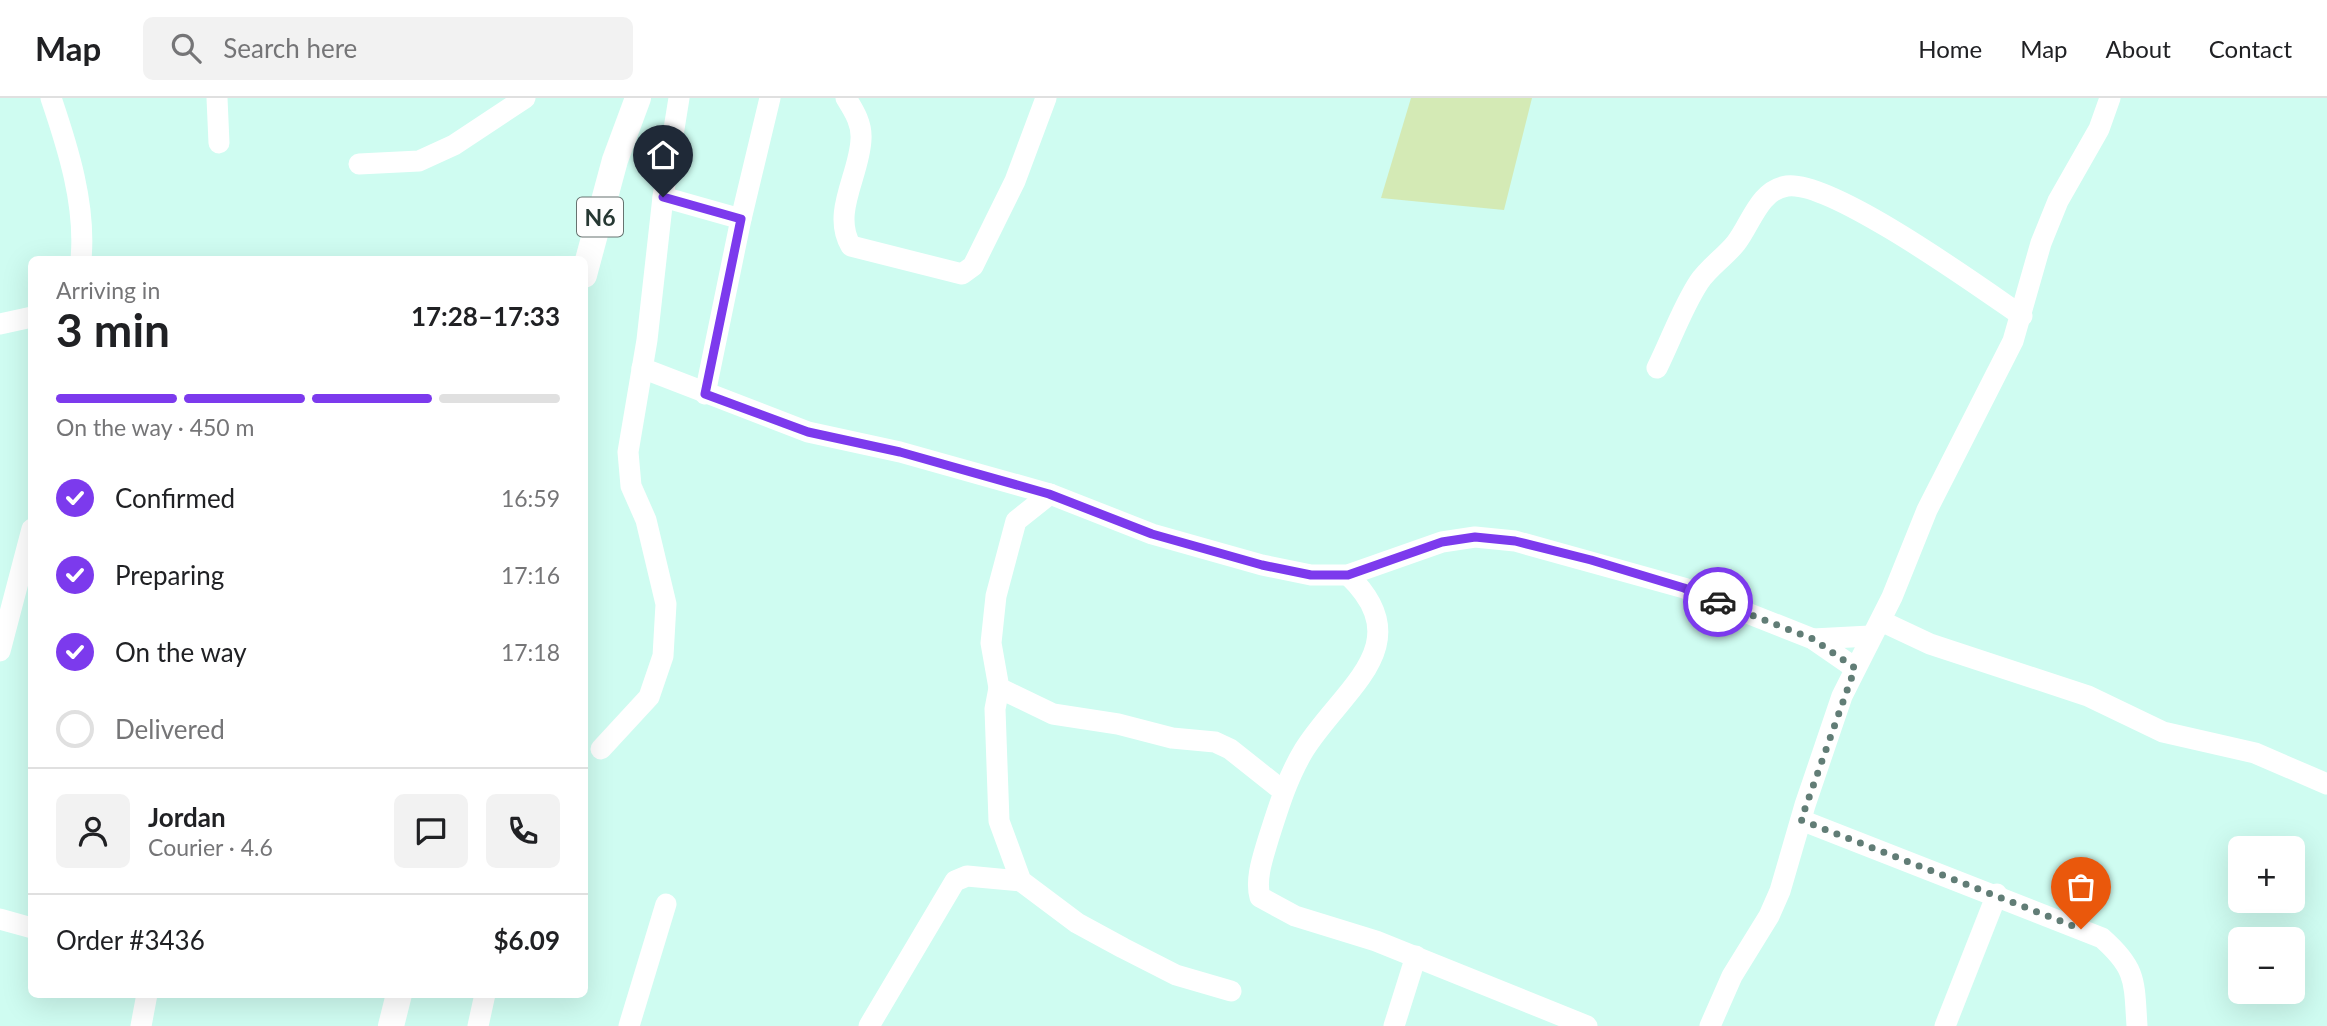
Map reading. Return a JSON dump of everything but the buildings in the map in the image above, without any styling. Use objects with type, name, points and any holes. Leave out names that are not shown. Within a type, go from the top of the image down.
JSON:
[{"type":"main road","name":"N6","points":[[615,160],[622,98]]},
{"type":"main road","name":"N6","points":[[588,260],[615,160],[638,98]]},
{"type":"main road","points":[[391,1026],[398,998]]},
{"type":"street","points":[[51,98],[67,146],[78,204],[81,256]]},
{"type":"street","points":[[217,98],[219,143]]},
{"type":"street","points":[[359,164],[419,162],[454,145],[525,98]]},
{"type":"street","points":[[601,749],[649,697],[663,656],[666,604],[646,520],[631,486],[628,452],[679,98]]},
{"type":"street","points":[[705,394],[741,219],[770,98]]},
{"type":"street","points":[[846,98],[858,117],[862,138],[843,220],[844,235],[850,246],[962,274],[973,266],[1015,181],[1046,98]]},
{"type":"street","points":[[1710,1026],[1732,976],[1769,916],[1780,891],[1801,820],[1855,668],[1927,510],[1989,394],[2022,317],[2041,243],[2058,201],[2099,129],[2110,98]]},
{"type":"street","points":[[1657,368],[1699,283],[1736,244],[1764,199],[1774,191],[1788,186],[1809,188],[1853,208],[1943,261],[2022,317]]},
{"type":"street","points":[[663,197],[741,219]]},
{"type":"street","points":[[0,324],[28,318]]},
{"type":"street","points":[[642,368],[808,432],[900,452],[1049,494],[1152,534],[1262,565],[1311,575],[1348,575],[1442,542],[1475,537],[1515,541],[1684,588],[1813,639],[1855,668]]},
{"type":"street","points":[[1021,881],[999,821],[995,709],[999,688],[991,643],[996,596],[1016,521],[1049,494]]},
{"type":"street","points":[[0,651],[28,543]]},
{"type":"street","points":[[1348,575],[1371,599],[1377,612],[1379,627],[1375,649],[1360,678],[1303,752],[1283,791],[1257,886],[1260,897],[1295,916],[1416,956],[1587,1026]]},
{"type":"street","points":[[1813,639],[1875,628],[2088,696],[2163,732],[2255,753],[2327,784]]},
{"type":"street","points":[[999,688],[1053,714],[1118,724],[1172,738],[1215,742],[1230,749],[1283,791]]},
{"type":"street","points":[[1801,820],[1997,894],[2102,938],[2126,959],[2134,981],[2137,1026]]},
{"type":"street","points":[[869,1026],[955,881],[967,876],[1021,881],[1077,923],[1123,948],[1176,975],[1231,991]]},
{"type":"street","points":[[1945,1026],[1997,894]]},
{"type":"street","points":[[629,1026],[666,904]]},
{"type":"street","points":[[0,919],[28,927]]},
{"type":"street","points":[[1394,1026],[1416,956]]},
{"type":"street","points":[[141,1026],[146,998]]},
{"type":"street","points":[[478,1026],[484,998]]},
{"type":"green space","points":[[1411,98],[1532,98],[1504,210],[1381,198]]},
{"type":"way so far","points":[[1718,602],[1813,639],[1855,668],[1842,696],[1801,820],[1997,894],[2081,929]]},
{"type":"route","points":[[663,197],[741,219],[705,394],[808,432],[900,452],[1049,494],[1152,534],[1262,565],[1311,575],[1348,575],[1442,542],[1475,537],[1515,541],[1591,560],[1684,588],[1718,602]]}]
